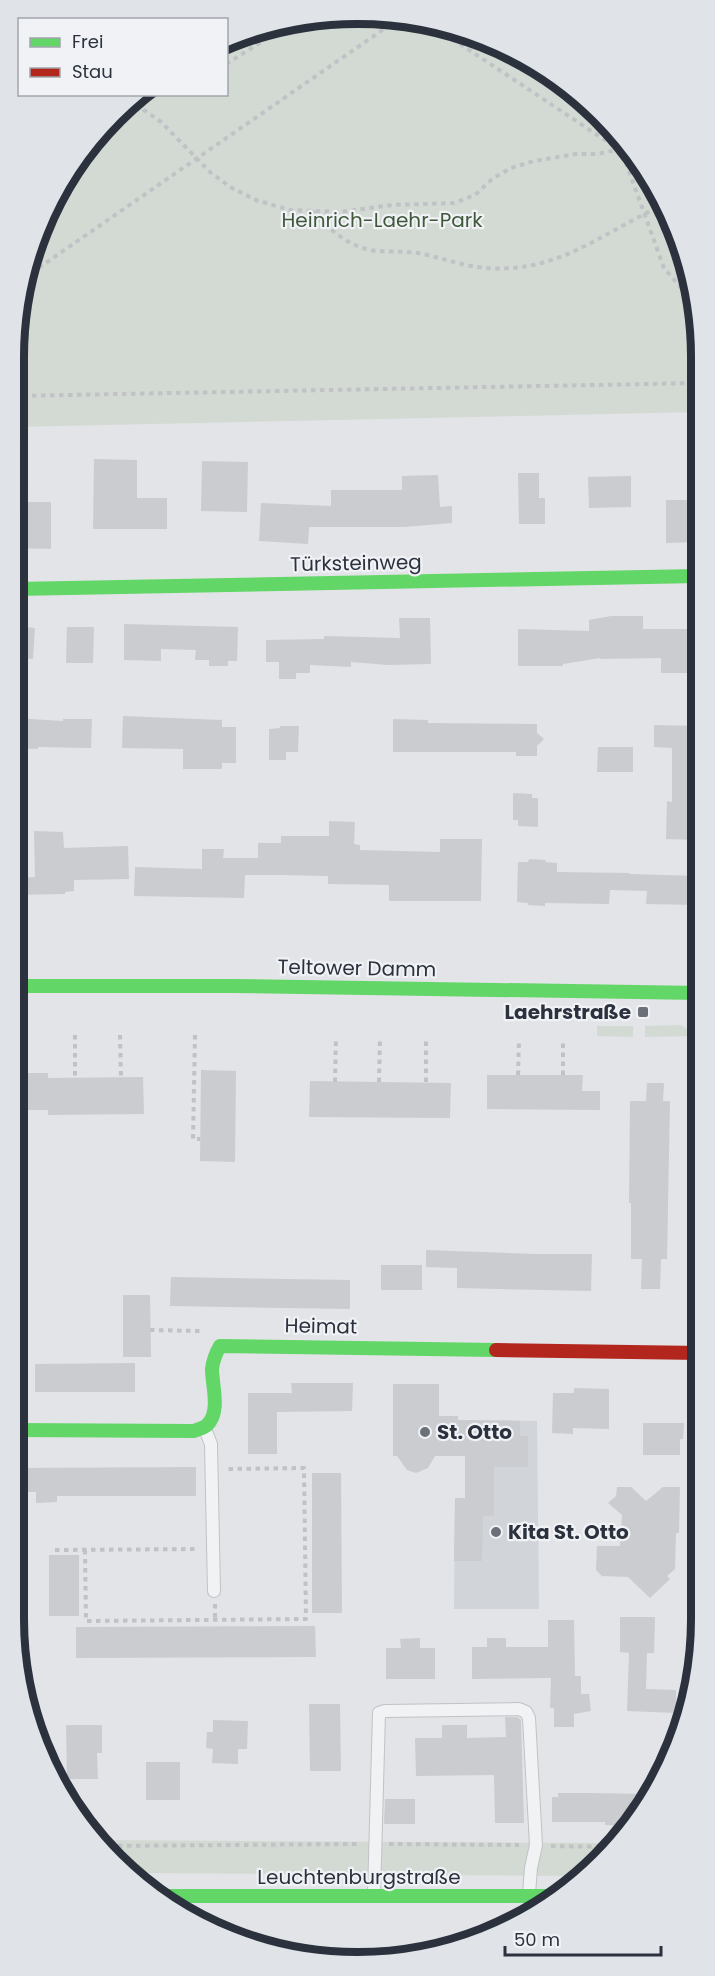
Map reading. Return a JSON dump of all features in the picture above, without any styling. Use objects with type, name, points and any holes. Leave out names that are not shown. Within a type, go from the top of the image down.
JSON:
[{"type":"street","name":"Türksteinweg","points":[[24,589],[691,576]]},
{"type":"street","name":"Teltower Damm","points":[[24,986],[254,986],[691,993]]},
{"type":"street","name":"Heimat","points":[[205,1428],[211,1422],[214,1414],[213,1363],[215,1352],[220,1346],[225,1345],[691,1353]]},
{"type":"street","points":[[24,1430],[183,1431],[205,1428]]},
{"type":"street","name":"Leuchtenburgstraße","points":[[172,1896],[543,1896]]},
{"type":"lane","points":[[205,1428],[211,1444],[214,1592]]},
{"type":"lane","points":[[374,1896],[379,1713],[519,1709],[526,1712],[529,1718],[536,1845],[531,1868],[530,1896]]},
{"type":"path","points":[[325,26],[388,26]]},
{"type":"path","points":[[35,270],[388,26]]},
{"type":"path","points":[[228,63],[274,34]]},
{"type":"path","points":[[450,37],[613,144]]},
{"type":"path","points":[[140,105],[223,182],[256,200],[290,210],[340,213],[392,205],[454,203],[475,195],[492,178],[511,168],[534,161],[618,150]]},
{"type":"path","points":[[624,156],[664,268],[685,292]]},
{"type":"path","points":[[312,210],[328,228],[363,249],[417,253],[476,267],[505,268],[541,264],[577,250],[656,208]]},
{"type":"path","points":[[24,396],[691,383]]},
{"type":"path","points":[[75,1035],[75,1078]]},
{"type":"path","points":[[120,1035],[121,1078]]},
{"type":"path","points":[[195,1035],[194,1139],[200,1139]]},
{"type":"path","points":[[335,1082],[336,1037]]},
{"type":"path","points":[[379,1082],[380,1038]]},
{"type":"path","points":[[426,1039],[426,1082]]},
{"type":"path","points":[[518,1075],[519,1040]]},
{"type":"path","points":[[563,1041],[563,1075]]},
{"type":"path","points":[[194,1093],[201,1093]]},
{"type":"path","points":[[150,1330],[200,1331]]},
{"type":"path","points":[[55,1550],[214,1549]]},
{"type":"path","points":[[114,1846],[375,1844],[600,1847]]},
{"type":"shaded area","name":"Kita St. Otto","points":[[466,1420],[537,1421],[539,1609],[454,1609],[455,1498],[465,1498]]},
{"type":"green space","name":"Heinrich-Laehr-Park","points":[[358,24],[423,30],[485,49],[543,80],[593,122],[635,172],[666,230],[685,292],[690,336],[691,412],[24,427],[24,358],[30,292],[49,230],[80,172],[107,138],[151,96],[228,96],[228,50],[271,35],[314,27]]},
{"type":"green space","points":[[681,1025],[691,1032],[691,1036],[645,1037],[645,1026]]},
{"type":"green space","points":[[597,1026],[633,1026],[633,1037],[597,1036]]},
{"type":"green space","points":[[109,1840],[603,1843],[569,1876],[143,1873]]},
{"type":"building","points":[[94,459],[137,460],[137,498],[167,498],[167,529],[93,529]]},
{"type":"building","points":[[202,461],[248,462],[247,512],[201,511]]},
{"type":"building","points":[[518,473],[539,473],[539,498],[545,498],[545,524],[519,524]]},
{"type":"building","points":[[438,475],[440,507],[452,506],[452,523],[404,527],[309,527],[308,544],[259,541],[261,503],[331,506],[331,490],[402,490],[402,476]]},
{"type":"building","points":[[631,476],[631,507],[589,508],[588,477]]},
{"type":"building","points":[[666,500],[691,500],[691,542],[666,543]]},
{"type":"building","points":[[24,502],[51,502],[51,549],[24,548]]},
{"type":"building","points":[[611,616],[643,616],[643,629],[691,629],[691,673],[661,673],[661,658],[600,658],[563,664],[563,666],[518,666],[518,629],[589,631],[589,620]]},
{"type":"building","points":[[399,618],[430,618],[431,664],[388,665],[351,662],[351,667],[310,665],[310,673],[296,673],[296,679],[279,679],[279,662],[266,662],[266,640],[324,639],[324,636],[400,638]]},
{"type":"building","points":[[124,624],[238,627],[237,661],[228,661],[228,666],[209,666],[209,660],[195,660],[196,650],[161,649],[161,661],[124,660]]},
{"type":"building","points":[[24,627],[35,628],[33,659],[24,659]]},
{"type":"building","points":[[67,627],[94,627],[93,663],[66,663]]},
{"type":"building","points":[[123,716],[222,720],[222,727],[236,727],[236,763],[222,763],[222,769],[183,769],[183,749],[122,748]]},
{"type":"building","points":[[24,719],[63,721],[63,719],[92,719],[91,748],[38,747],[38,749],[24,748]]},
{"type":"building","points":[[393,719],[428,720],[428,723],[537,724],[537,733],[544,739],[537,746],[537,756],[516,756],[516,752],[393,752]]},
{"type":"building","points":[[654,725],[691,726],[691,840],[666,839],[667,801],[672,802],[672,748],[654,747]]},
{"type":"building","points":[[280,726],[299,726],[298,752],[286,752],[286,760],[269,760],[269,729],[280,728]]},
{"type":"building","points":[[598,747],[633,747],[633,772],[597,772]]},
{"type":"building","points":[[513,793],[532,794],[532,798],[538,798],[538,827],[518,826],[518,820],[513,820]]},
{"type":"building","points":[[329,821],[355,822],[354,844],[360,845],[360,850],[440,852],[440,839],[482,839],[481,901],[389,901],[389,885],[328,884],[328,876],[281,875],[245,875],[244,898],[134,896],[135,867],[202,869],[202,849],[224,849],[223,858],[258,858],[258,843],[281,843],[281,836],[329,836]]},
{"type":"building","points":[[34,831],[63,832],[64,848],[128,846],[129,879],[74,880],[74,891],[65,892],[65,894],[24,895],[24,878],[35,877]]},
{"type":"building","points":[[529,859],[557,863],[557,872],[691,876],[691,905],[646,904],[647,891],[610,890],[609,904],[528,905],[528,903],[517,902],[518,862],[528,862]]},
{"type":"building","points":[[201,1070],[236,1071],[235,1162],[200,1161]]},
{"type":"building","points":[[24,1073],[48,1073],[48,1078],[143,1077],[144,1114],[48,1115],[48,1110],[24,1110]]},
{"type":"building","points":[[487,1075],[583,1075],[582,1091],[600,1091],[600,1110],[487,1109]]},
{"type":"building","points":[[310,1081],[451,1083],[450,1118],[309,1117]]},
{"type":"building","points":[[647,1083],[664,1083],[663,1101],[670,1101],[667,1259],[661,1259],[660,1289],[641,1289],[642,1259],[631,1259],[630,1101],[646,1101]]},
{"type":"building","points":[[426,1250],[592,1254],[591,1291],[457,1288],[457,1268],[426,1267]]},
{"type":"building","points":[[381,1265],[422,1265],[422,1290],[381,1290]]},
{"type":"building","points":[[171,1277],[350,1280],[350,1309],[170,1306]]},
{"type":"building","points":[[123,1295],[150,1295],[151,1357],[123,1357]]},
{"type":"building","points":[[135,1363],[135,1392],[35,1392],[35,1364]]},
{"type":"building","points":[[291,1383],[353,1383],[352,1411],[277,1412],[277,1454],[248,1454],[248,1393],[292,1393]]},
{"type":"building","points":[[393,1384],[439,1384],[439,1416],[458,1416],[458,1420],[520,1421],[520,1436],[528,1436],[528,1467],[494,1467],[494,1516],[483,1516],[482,1561],[454,1561],[455,1498],[465,1498],[465,1456],[435,1456],[428,1468],[416,1473],[407,1470],[397,1456],[393,1456]]},
{"type":"building","points":[[574,1388],[609,1389],[609,1429],[573,1428],[573,1434],[552,1433],[553,1393],[574,1393]]},
{"type":"building","points":[[643,1423],[684,1423],[683,1439],[680,1439],[680,1455],[643,1455]]},
{"type":"building","points":[[196,1467],[196,1496],[57,1496],[57,1502],[36,1503],[36,1492],[24,1492],[24,1468]]},
{"type":"building","points":[[312,1473],[341,1473],[342,1613],[312,1613]]},
{"type":"building","points":[[617,1487],[631,1487],[646,1501],[663,1487],[680,1487],[679,1533],[676,1533],[675,1569],[667,1576],[670,1579],[650,1598],[628,1577],[602,1576],[596,1570],[597,1546],[620,1546],[622,1515],[608,1503],[616,1496]]},
{"type":"building","points":[[49,1555],[79,1555],[79,1616],[49,1616]]},
{"type":"building","points":[[620,1617],[655,1617],[654,1653],[647,1653],[646,1689],[676,1690],[676,1713],[627,1711],[629,1653],[620,1652]]},
{"type":"building","points":[[548,1620],[574,1620],[575,1676],[581,1676],[581,1694],[589,1694],[591,1711],[574,1714],[574,1727],[554,1727],[554,1708],[550,1708],[551,1678],[472,1679],[472,1647],[487,1647],[487,1638],[506,1638],[506,1647],[548,1647]]},
{"type":"building","points":[[315,1626],[316,1657],[76,1658],[76,1627]]},
{"type":"building","points":[[420,1638],[420,1648],[435,1648],[435,1679],[386,1679],[386,1648],[401,1648],[400,1639]]},
{"type":"building","points":[[309,1704],[340,1704],[341,1771],[310,1771]]},
{"type":"building","points":[[505,1717],[517,1717],[521,1720],[524,1823],[495,1823],[494,1775],[416,1776],[415,1738],[442,1738],[442,1725],[467,1725],[467,1738],[506,1737]]},
{"type":"building","points":[[213,1720],[248,1721],[247,1749],[238,1749],[238,1764],[212,1763],[213,1749],[206,1748],[207,1732],[213,1732]]},
{"type":"building","points":[[66,1725],[102,1725],[102,1753],[97,1753],[98,1779],[67,1779]]},
{"type":"building","points":[[146,1762],[180,1762],[180,1800],[146,1800]]},
{"type":"building","points":[[558,1793],[641,1794],[619,1826],[605,1825],[605,1822],[552,1822],[552,1797],[558,1797]]},
{"type":"building","points":[[385,1799],[415,1799],[415,1824],[384,1824]]},
{"type":"traffic: fast","points":[[24,589],[691,576]]},
{"type":"traffic: fast","points":[[24,986],[234,986],[691,993]]},
{"type":"traffic: fast","points":[[24,1430],[194,1431],[203,1428],[214,1413],[212,1369],[220,1346],[496,1350]]},
{"type":"traffic: fast","points":[[172,1896],[543,1896]]},
{"type":"traffic: jam","points":[[496,1350],[691,1353]]},
{"type":"place","name":"Laehrstraße","points":[[643,1012]]},
{"type":"place","name":"St. Otto","points":[[425,1432]]},
{"type":"place","name":"Kita St. Otto","points":[[496,1532]]}]
